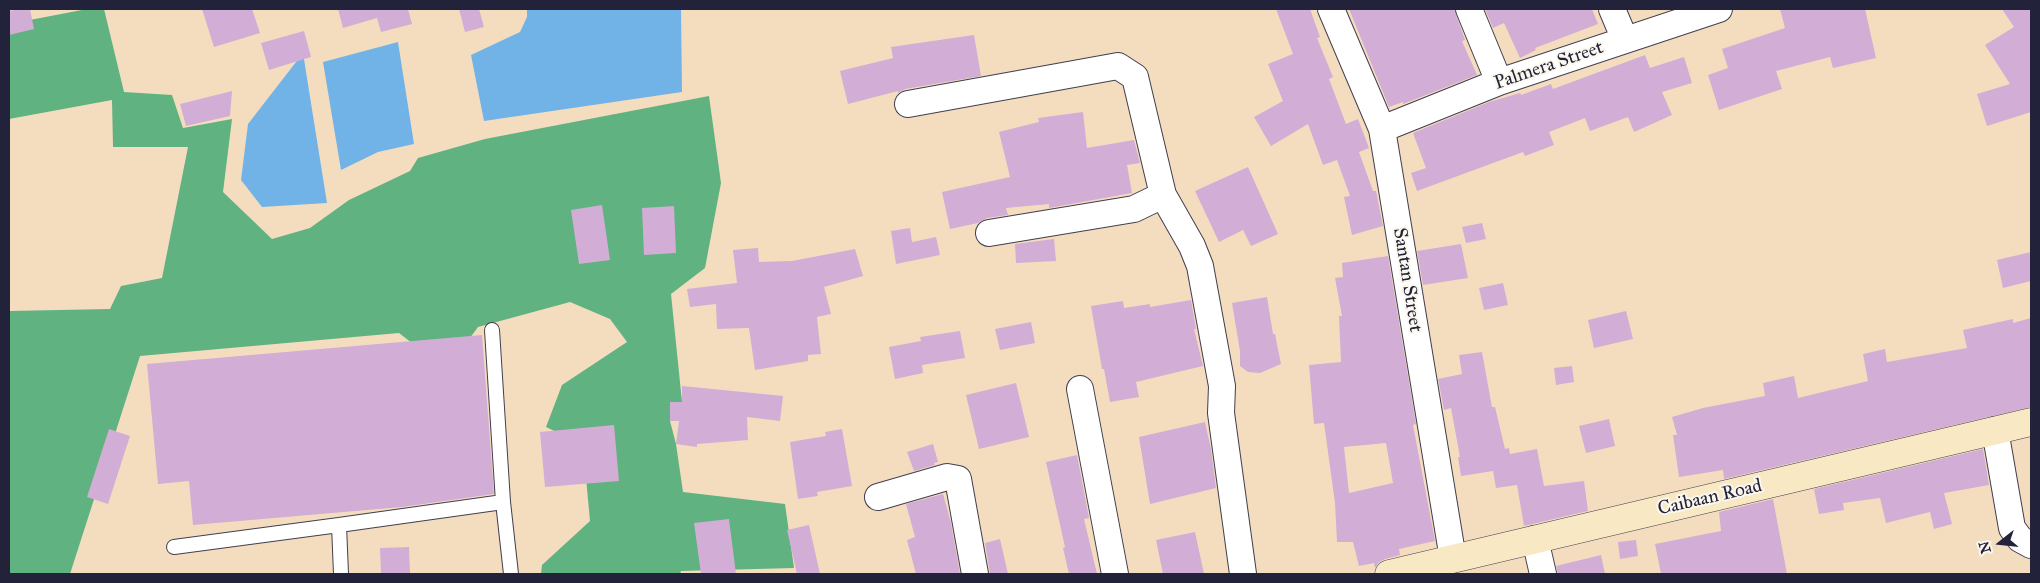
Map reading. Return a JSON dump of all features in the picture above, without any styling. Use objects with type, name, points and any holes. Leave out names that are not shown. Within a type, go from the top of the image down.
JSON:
[{"type":"street","name":"Santan Street","points":[[1331,9],[1382,129],[1453,559]]},
{"type":"street","points":[[1469,9],[1500,82]]},
{"type":"street","points":[[1612,9],[1625,40]]},
{"type":"street","name":"Palmera Street","points":[[1382,129],[1500,82],[1719,9]]},
{"type":"street","points":[[908,104],[1118,66],[1135,77],[1163,195],[1192,246],[1200,266],[1222,386],[1220,413],[1243,574]]},
{"type":"street","points":[[990,233],[1134,210],[1163,195]]},
{"type":"street","points":[[1080,389],[1115,574]]},
{"type":"street","name":"Caibaan Road","points":[[1389,574],[2031,422]]},
{"type":"street","points":[[1995,430],[2012,528],[2020,540],[2031,545]]},
{"type":"street","points":[[878,498],[947,477],[958,479],[976,574]]},
{"type":"street","points":[[1535,539],[1543,574]]},
{"type":"lane","points":[[492,330],[502,502],[511,574]]},
{"type":"lane","points":[[174,547],[502,502]]},
{"type":"lane","points":[[339,525],[341,574]]},
{"type":"green space","points":[[87,9],[104,9],[124,92],[172,95],[183,128],[232,119],[223,192],[272,239],[310,228],[349,200],[410,171],[418,158],[485,139],[709,96],[721,183],[705,268],[671,294],[682,402],[670,421],[676,444],[683,492],[785,504],[794,568],[681,571],[680,574],[541,574],[542,565],[590,521],[583,445],[546,427],[562,385],[627,342],[610,319],[570,302],[478,327],[459,353],[430,357],[399,333],[140,356],[70,574],[9,574],[9,311],[110,309],[121,286],[162,278],[188,147],[113,147],[112,100],[9,119],[9,24]]},
{"type":"water","points":[[527,9],[681,9],[682,92],[484,121],[471,55],[520,32],[527,17]]},
{"type":"water","points":[[398,42],[414,144],[378,152],[341,170],[323,62]]},
{"type":"water","points":[[303,53],[327,203],[262,207],[241,180],[248,124]]},
{"type":"building","points":[[30,9],[34,29],[9,35],[9,11]]},
{"type":"building","points":[[202,9],[252,9],[260,33],[214,47]]},
{"type":"building","points":[[338,9],[408,9],[412,24],[381,32],[377,18],[343,28]]},
{"type":"building","points":[[459,9],[479,9],[484,27],[465,32]]},
{"type":"building","points":[[1276,9],[1310,9],[1320,37],[1317,38],[1333,77],[1329,79],[1346,124],[1358,119],[1369,148],[1359,152],[1373,191],[1376,191],[1383,226],[1352,235],[1344,197],[1350,196],[1337,160],[1323,165],[1308,124],[1271,146],[1254,117],[1283,101],[1268,64],[1293,54]]},
{"type":"building","points":[[1349,9],[1454,9],[1465,40],[1462,41],[1477,75],[1403,104],[1403,102],[1389,107]]},
{"type":"building","points":[[1485,9],[1592,9],[1598,24],[1535,48],[1536,50],[1520,58],[1504,23],[1493,28]]},
{"type":"building","points":[[1780,9],[1865,9],[1876,58],[1833,68],[1830,57],[1776,71],[1782,89],[1719,110],[1708,75],[1728,68],[1722,49],[1785,28]]},
{"type":"building","points":[[2002,9],[2031,9],[2031,112],[1987,126],[1977,94],[2010,84],[1985,45],[2014,27]]},
{"type":"building","points":[[304,31],[311,57],[269,70],[261,43]]},
{"type":"building","points":[[974,35],[981,76],[905,89],[898,93],[898,91],[848,104],[840,71],[893,58],[891,47]]},
{"type":"building","points":[[1645,55],[1650,68],[1684,57],[1692,83],[1662,92],[1672,115],[1634,132],[1628,117],[1590,131],[1585,118],[1549,132],[1554,145],[1525,156],[1523,152],[1417,191],[1411,173],[1426,168],[1413,133],[1489,102],[1520,93],[1521,95],[1551,84],[1553,89]]},
{"type":"building","points":[[232,91],[230,116],[186,126],[180,104]]},
{"type":"building","points":[[1083,112],[1087,148],[1134,140],[1140,163],[1127,165],[1132,193],[1049,208],[1049,204],[1006,208],[1008,215],[987,218],[978,223],[950,229],[942,192],[1010,177],[999,132],[1039,122],[1038,118]]},
{"type":"building","points":[[1248,167],[1278,234],[1251,246],[1243,230],[1219,242],[1195,191]]},
{"type":"building","points":[[602,205],[610,260],[579,264],[571,210]]},
{"type":"building","points":[[674,206],[676,253],[644,255],[642,208]]},
{"type":"building","points":[[1482,223],[1486,239],[1466,243],[1462,227]]},
{"type":"building","points":[[910,228],[912,242],[936,237],[940,255],[896,264],[891,231]]},
{"type":"building","points":[[1054,239],[1056,261],[1016,263],[1015,244]]},
{"type":"building","points":[[1461,244],[1468,278],[1423,285],[1417,251]]},
{"type":"building","points":[[758,248],[759,262],[792,261],[855,249],[863,276],[824,287],[831,314],[817,317],[821,354],[808,355],[808,361],[755,370],[749,328],[717,329],[716,304],[690,307],[687,289],[737,283],[733,250]]},
{"type":"building","points":[[2031,252],[2031,281],[2003,288],[1997,260]]},
{"type":"building","points":[[1388,256],[1416,424],[1413,425],[1435,541],[1399,549],[1400,555],[1379,562],[1375,568],[1374,563],[1359,566],[1353,542],[1337,542],[1335,503],[1324,423],[1314,424],[1309,365],[1341,362],[1339,316],[1342,316],[1335,278],[1343,277],[1342,263]],"holes":[[[1386,443],[1393,483],[1349,493],[1344,447]]]},
{"type":"building","points":[[1503,283],[1508,305],[1484,310],[1479,288]]},
{"type":"building","points":[[1267,297],[1273,334],[1275,334],[1281,364],[1260,373],[1248,372],[1240,366],[1240,351],[1232,303]]},
{"type":"building","points":[[1191,300],[1196,329],[1194,329],[1203,366],[1136,382],[1139,397],[1110,402],[1091,306],[1123,301],[1124,308],[1150,304],[1150,307]]},
{"type":"building","points":[[1626,311],[1633,339],[1594,348],[1588,320]]},
{"type":"building","points":[[2031,318],[2031,407],[1724,479],[1723,470],[1679,477],[1673,435],[1677,435],[1672,417],[1703,408],[1765,396],[1763,383],[1794,376],[1798,398],[1868,381],[1863,354],[1885,349],[1887,362],[1967,348],[1963,330],[2013,319],[2013,323]]},
{"type":"building","points":[[1031,322],[1035,343],[1000,350],[995,329]]},
{"type":"building","points":[[960,331],[965,358],[922,365],[923,373],[895,379],[889,347],[921,341],[920,337]]},
{"type":"building","points":[[482,335],[494,494],[402,507],[193,525],[189,481],[158,484],[147,364]]},
{"type":"building","points":[[1482,352],[1492,407],[1495,407],[1505,449],[1509,448],[1510,454],[1537,449],[1544,486],[1584,481],[1588,511],[1524,526],[1517,485],[1496,488],[1493,471],[1461,476],[1458,457],[1460,457],[1451,408],[1444,410],[1438,379],[1462,374],[1459,355]]},
{"type":"building","points":[[1572,366],[1574,382],[1556,385],[1554,368]]},
{"type":"building","points":[[1016,383],[1029,437],[979,449],[966,395]]},
{"type":"building","points":[[682,386],[783,396],[780,421],[747,417],[748,440],[697,444],[697,447],[676,444],[679,421],[670,421],[670,402],[682,402]]},
{"type":"building","points":[[1609,419],[1615,446],[1586,453],[1579,426]]},
{"type":"building","points":[[1205,422],[1216,488],[1150,504],[1139,437]]},
{"type":"building","points":[[614,425],[619,481],[545,487],[540,432]]},
{"type":"building","points":[[109,429],[130,436],[108,504],[87,497]]},
{"type":"building","points":[[842,429],[852,486],[817,492],[818,496],[798,499],[790,442],[826,436],[825,432]]},
{"type":"building","points":[[933,444],[938,462],[934,463],[935,465],[914,471],[907,452]]},
{"type":"building","points":[[1983,449],[1989,485],[1944,493],[1952,524],[1934,529],[1930,512],[1886,523],[1880,498],[1843,503],[1844,510],[1819,514],[1814,489]]},
{"type":"building","points":[[1077,455],[1089,518],[1084,519],[1097,574],[1069,574],[1063,548],[1065,547],[1046,462]]},
{"type":"building","points":[[943,494],[951,523],[960,574],[916,574],[907,540],[915,537],[906,504]]},
{"type":"building","points":[[1773,499],[1787,574],[1661,574],[1655,544],[1721,531],[1719,512]]},
{"type":"building","points":[[729,519],[736,574],[701,574],[694,523]]},
{"type":"building","points":[[809,525],[820,574],[797,574],[787,530]]},
{"type":"building","points":[[1195,532],[1204,574],[1163,574],[1156,540]]},
{"type":"building","points":[[1000,539],[1008,574],[990,574],[985,543]]},
{"type":"building","points":[[1636,540],[1638,556],[1620,559],[1618,542]]},
{"type":"building","points":[[409,547],[410,574],[381,574],[380,548]]},
{"type":"building","points":[[1601,555],[1605,574],[1558,574],[1556,566]]}]
